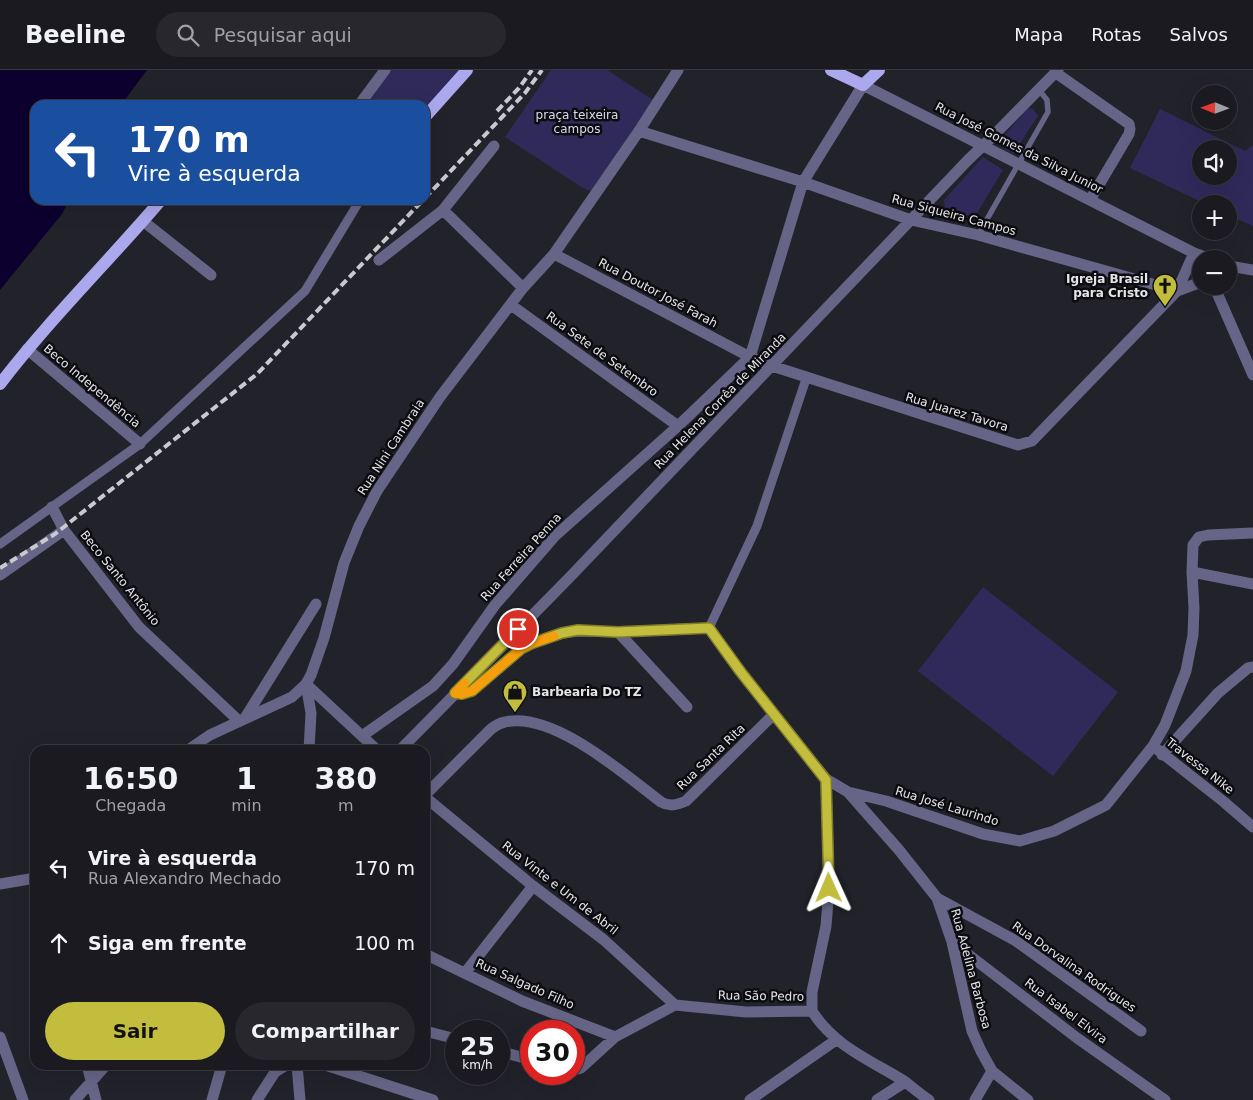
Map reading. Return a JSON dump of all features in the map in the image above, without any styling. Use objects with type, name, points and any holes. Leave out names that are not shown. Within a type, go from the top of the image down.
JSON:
[{"type":"main road","points":[[430,112],[468,70]]},
{"type":"main road","name":"Rua José Gomes da Silva Junior","points":[[831,70],[863,85]]},
{"type":"main road","points":[[863,85],[879,70]]},
{"type":"main road","points":[[0,384],[27,349],[157,205]]},
{"type":"street","points":[[363,100],[384,70]]},
{"type":"street","name":"Rua Nini Cambraia","points":[[306,684],[314,670],[344,563],[377,491],[440,397],[523,288],[554,254],[639,131],[678,70]]},
{"type":"street","points":[[1057,71],[1129,124],[1129,134],[1090,200]]},
{"type":"street","name":"Rua Helena Corrêa de Miranda","points":[[405,745],[569,578],[968,160],[1057,71]]},
{"type":"street","points":[[750,357],[803,182],[863,85]]},
{"type":"street","name":"Rua José Gomes da Silva Junior","points":[[863,85],[1192,251]]},
{"type":"street","name":"Rua Siqueira Campos","points":[[639,131],[803,182],[912,220],[978,235],[1177,291]]},
{"type":"street","points":[[380,260],[444,210],[494,146]]},
{"type":"street","points":[[0,544],[140,444],[305,291],[357,205]]},
{"type":"street","points":[[444,210],[523,288]]},
{"type":"street","points":[[143,221],[211,274]]},
{"type":"street","name":"Rua Doutor José Farah","points":[[554,254],[750,357]]},
{"type":"street","name":"Rua Juarez Tavora","points":[[750,357],[806,378],[1018,445],[1032,441],[1177,291],[1192,257]]},
{"type":"street","points":[[1237,267],[1253,270]]},
{"type":"street","points":[[1177,291],[1192,285]]},
{"type":"street","points":[[1218,295],[1253,375]]},
{"type":"street","name":"Rua Sete de Setembro","points":[[511,305],[678,426]]},
{"type":"street","name":"Beco Independência","points":[[27,349],[140,444]]},
{"type":"street","name":"Rua Ferreira Penna","points":[[362,736],[433,686],[453,664],[495,605],[555,536],[678,426],[750,357]]},
{"type":"street","points":[[709,628],[756,526],[806,378]]},
{"type":"street","name":"Beco Santo Antônio","points":[[52,508],[64,530],[139,627],[242,720]]},
{"type":"street","points":[[0,575],[64,530]]},
{"type":"street","name":"Rua José Laurindo","points":[[848,792],[886,802],[983,834],[1020,841],[1054,831],[1106,805],[1153,746],[1165,725],[1186,671],[1193,626],[1193,545],[1198,537],[1208,535],[1253,533]]},
{"type":"street","points":[[1192,572],[1253,584]]},
{"type":"street","points":[[242,720],[316,604]]},
{"type":"street","points":[[455,693],[462,694],[472,691],[521,649],[570,631],[618,632],[709,628]]},
{"type":"street","points":[[709,628],[740,671],[826,780]]},
{"type":"street","points":[[618,632],[687,708]]},
{"type":"street","points":[[1162,755],[1218,692],[1248,668],[1253,667]]},
{"type":"street","points":[[195,745],[210,735],[292,697],[306,684]]},
{"type":"street","points":[[306,684],[372,745]]},
{"type":"street","points":[[306,684],[310,713],[308,745]]},
{"type":"street","name":"Rua Santa Rita","points":[[430,791],[491,729],[503,722],[516,721],[536,724],[558,731],[602,757],[661,802],[668,805],[676,805],[686,801],[774,714]]},
{"type":"street","name":"Travessa Nike","points":[[1153,746],[1224,802],[1253,828]]},
{"type":"street","name":"Rua Adelina Barbosa","points":[[826,780],[848,792],[938,898],[952,942],[972,1030],[981,1051],[992,1071],[1028,1100]]},
{"type":"street","name":"Rua São Pedro","points":[[675,1005],[746,1012],[812,1011],[812,992],[826,926],[829,888],[826,780]]},
{"type":"street","name":"Rua Vinte e Um de Abril","points":[[430,800],[533,886],[604,940],[675,1005]]},
{"type":"street","points":[[0,884],[30,879]]},
{"type":"street","points":[[465,973],[533,886]]},
{"type":"street","name":"Rua Dorvalina Rodrigues","points":[[938,898],[1016,941],[1141,1031]]},
{"type":"street","name":"Rua Isabel Elvira","points":[[952,942],[1077,1038],[1165,1100]]},
{"type":"street","name":"Rua Salgado Filho","points":[[430,956],[522,1001],[615,1037]]},
{"type":"street","points":[[585,1064],[615,1037],[675,1005]]},
{"type":"street","points":[[812,1011],[821,1025],[836,1040],[906,1082],[929,1100]]},
{"type":"street","points":[[430,1032],[445,1036]]},
{"type":"street","points":[[0,1036],[22,1100]]},
{"type":"street","points":[[750,1100],[836,1040]]},
{"type":"street","points":[[87,1070],[96,1100]]},
{"type":"street","points":[[75,1100],[102,1070]]},
{"type":"street","points":[[212,1100],[221,1070]]},
{"type":"street","points":[[257,1100],[278,1070]]},
{"type":"street","points":[[297,1070],[300,1100]]},
{"type":"street","points":[[340,1070],[433,1100]]},
{"type":"street","points":[[975,1100],[992,1071]]},
{"type":"street","points":[[876,1100],[906,1082]]},
{"type":"lane","points":[[978,235],[1048,112],[1047,100],[1039,90]]},
{"type":"green space","points":[[389,70],[464,70],[430,106],[430,100],[365,100]]},
{"type":"green space","name":"praça teixeira campos","points":[[551,70],[607,70],[653,100],[593,192],[583,188],[505,137]]},
{"type":"green space","points":[[1028,108],[1033,109],[1038,116],[1013,154],[997,144]]},
{"type":"green space","points":[[1160,109],[1192,125],[1192,130],[1202,130],[1223,140],[1192,140],[1192,185],[1237,185],[1237,147],[1245,151],[1253,145],[1253,226],[1237,219],[1237,195],[1192,195],[1192,197],[1130,168]]},
{"type":"green space","points":[[983,157],[1003,170],[977,213],[966,216],[945,209],[944,200]]},
{"type":"green space","points":[[983,587],[1118,692],[1053,776],[918,671]]},
{"type":"shaded area","points":[[0,70],[147,70],[125,100],[30,100],[30,205],[66,205],[62,214],[0,290]]},
{"type":"railway","points":[[497,111],[519,88],[532,70]]},
{"type":"railway","points":[[430,193],[525,93],[542,70]]},
{"type":"railway","points":[[0,568],[55,534],[257,374],[418,205]]},
{"type":"slow traffic","points":[[465,683],[455,693],[462,694],[472,691],[521,649],[554,636]]},
{"type":"place","name":"Igreja Brasil para Cristo","points":[[1165,307]]},
{"type":"place","name":"Barbearia Do TZ","points":[[515,713]]},
{"type":"route","points":[[518,629],[455,693],[462,694],[472,691],[521,649],[562,633],[578,630],[618,632],[709,628],[740,671],[826,780],[829,888]]}]
